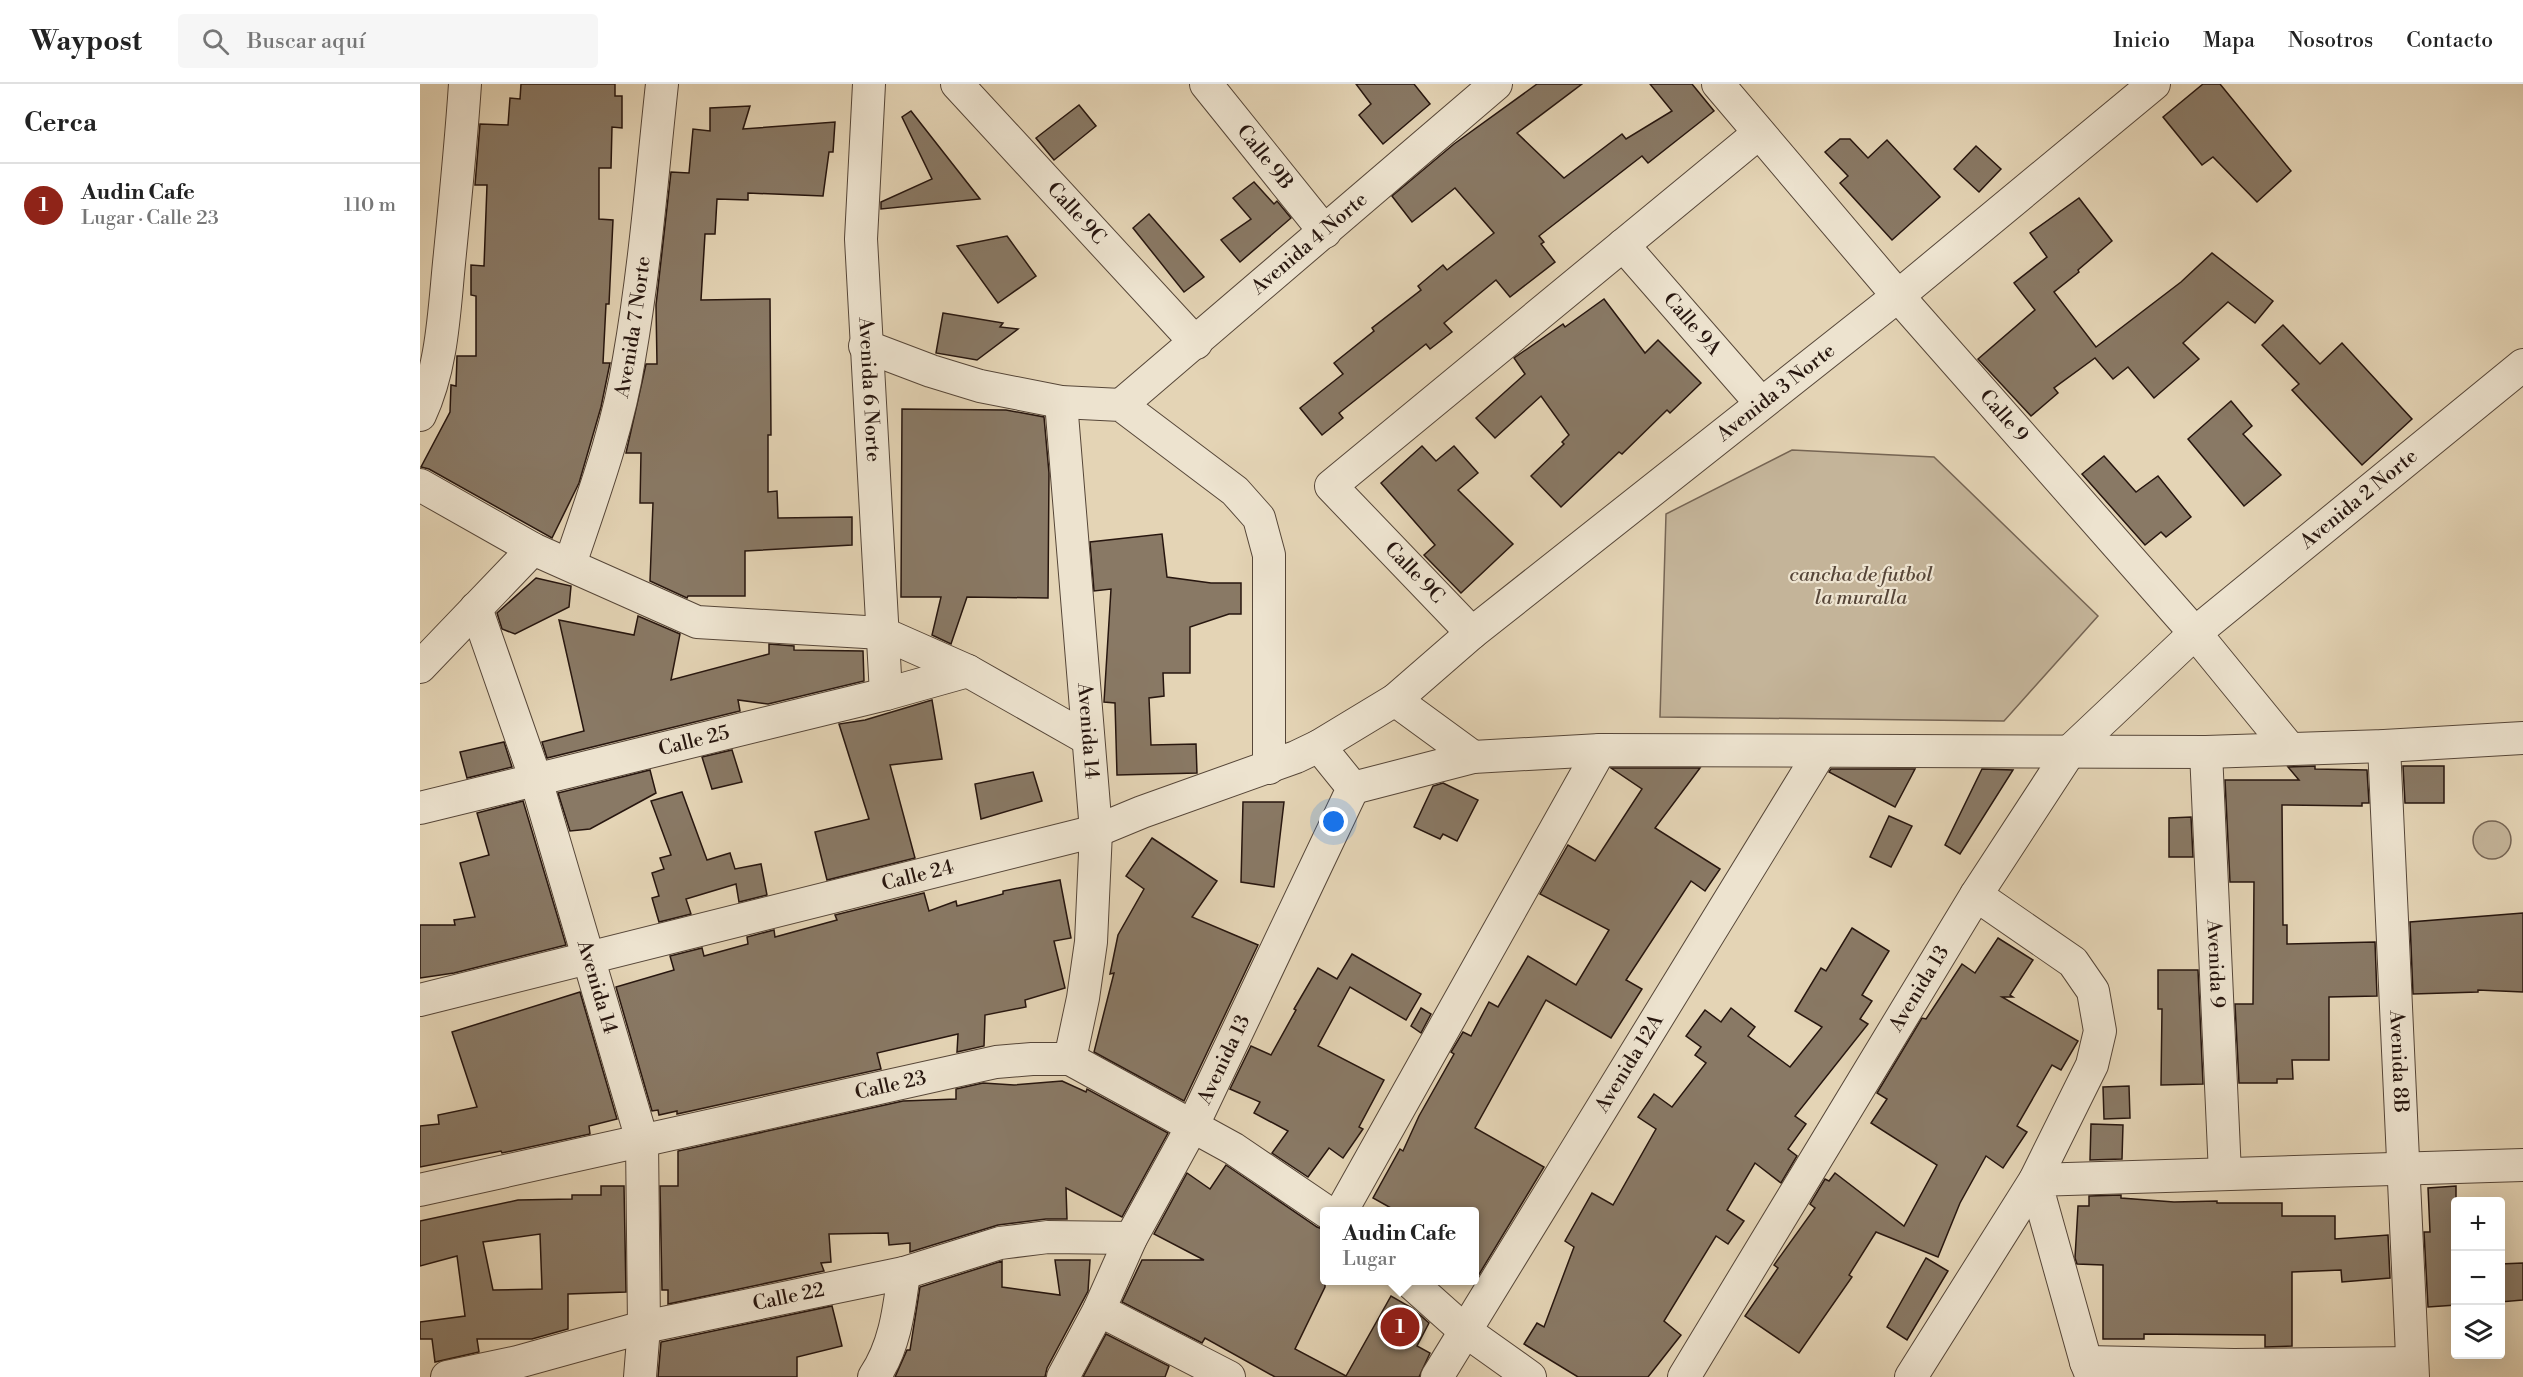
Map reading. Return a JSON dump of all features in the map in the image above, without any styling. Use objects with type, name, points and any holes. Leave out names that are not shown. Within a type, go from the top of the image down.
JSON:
[{"type":"street","points":[[420,415],[431,393],[439,349],[460,155],[465,84]]},
{"type":"street","name":"Avenida 7 Norte","points":[[570,564],[611,441],[629,360],[662,84]]},
{"type":"street","name":"Avenida 6 Norte","points":[[869,84],[861,239],[865,346],[886,694]]},
{"type":"street","name":"Calle 9C","points":[[957,84],[1196,343]]},
{"type":"street","name":"Calle 9B","points":[[1206,84],[1325,232]]},
{"type":"street","name":"Calle 9","points":[[1718,84],[1898,296],[2195,633],[2289,748]]},
{"type":"street","name":"Avenida 3 Norte","points":[[1395,700],[1472,633],[1760,402],[1898,296],[2154,84]]},
{"type":"street","name":"Avenida 4 Norte","points":[[1121,405],[1325,232],[1480,89]]},
{"type":"street","points":[[1623,245],[1759,133]]},
{"type":"street","name":"Calle 9C","points":[[1472,633],[1330,486],[1623,245]]},
{"type":"street","name":"Calle 9A","points":[[1623,245],[1760,402]]},
{"type":"street","points":[[865,346],[931,371],[980,386],[1061,402],[1121,405],[1235,491],[1259,518],[1269,555],[1269,768]]},
{"type":"street","name":"Avenida 2 Norte","points":[[2195,633],[2523,366]]},
{"type":"street","name":"Avenida 14","points":[[1061,402],[1096,831],[1091,942],[1083,998],[1070,1059]]},
{"type":"street","points":[[420,485],[533,549],[697,622],[882,633],[968,671],[1088,739]]},
{"type":"street","points":[[420,667],[533,549]]},
{"type":"street","name":"Avenida 14","points":[[476,608],[536,780],[642,1140],[644,1327],[640,1377]]},
{"type":"street","name":"Avenida 13","points":[[1684,1377],[1976,895],[2070,751],[2195,633]]},
{"type":"street","name":"Calle 25","points":[[420,808],[886,694],[968,671]]},
{"type":"street","points":[[1395,700],[1473,757]]},
{"type":"street","name":"Calle 24","points":[[420,1000],[1096,831],[1153,808],[1269,768],[1319,746],[1395,700]]},
{"type":"street","points":[[1319,746],[1353,788],[1473,757],[1600,750],[2206,752],[2384,746],[2523,738]]},
{"type":"street","name":"Avenida 8B","points":[[2384,746],[2412,1370]]},
{"type":"street","points":[[1344,1207],[1600,750]]},
{"type":"street","name":"Avenida 12A","points":[[1437,1377],[1821,751]]},
{"type":"street","name":"Avenida 9","points":[[2206,752],[2225,1174]]},
{"type":"street","name":"Avenida 13","points":[[1064,1377],[1099,1310],[1131,1238],[1193,1125],[1353,788]]},
{"type":"street","points":[[1911,1377],[2035,1180],[2092,1065],[2100,1031],[2093,991],[2073,962],[1976,895]]},
{"type":"street","name":"Calle 23","points":[[420,1190],[996,1062],[1070,1059],[1234,1149],[1320,1207]]},
{"type":"street","points":[[2035,1180],[2523,1165]]},
{"type":"street","points":[[2035,1180],[2089,1370],[2412,1370]]},
{"type":"street","name":"Calle 22","points":[[447,1377],[518,1362],[644,1327],[904,1273],[1000,1243],[1048,1237],[1131,1238]]},
{"type":"street","points":[[874,1377],[886,1359],[898,1315],[904,1273]]},
{"type":"street","points":[[1413,1285],[1464,1330],[1530,1377]]},
{"type":"street","points":[[1099,1310],[1229,1377]]},
{"type":"green space","name":"cancha de futbol la muralla","points":[[1792,450],[1934,457],[2098,616],[2004,721],[1660,717],[1666,514]]},
{"type":"green space","points":[[2492,821],[2506,826],[2511,840],[2506,854],[2492,859],[2478,854],[2473,840],[2478,826]]},
{"type":"building","points":[[521,84],[615,84],[615,96],[622,96],[622,128],[612,127],[611,168],[599,168],[599,219],[613,220],[609,304],[606,304],[603,363],[610,363],[601,407],[579,483],[552,538],[429,469],[421,467],[450,412],[451,385],[456,386],[457,356],[476,356],[476,296],[471,295],[471,265],[484,266],[487,185],[475,185],[480,124],[508,125],[510,98],[520,99]]},
{"type":"building","points":[[1356,84],[1414,84],[1430,104],[1383,144],[1359,115],[1371,104]]},
{"type":"building","points":[[1537,84],[1582,84],[1517,133],[1564,178],[1622,134],[1626,139],[1672,111],[1650,84],[1692,84],[1714,111],[1648,163],[1642,156],[1539,236],[1544,242],[1541,244],[1555,262],[1510,297],[1496,280],[1444,323],[1452,332],[1430,349],[1426,344],[1339,413],[1343,418],[1322,435],[1300,408],[1343,374],[1334,363],[1374,331],[1372,328],[1421,290],[1418,286],[1443,265],[1447,270],[1494,233],[1455,188],[1412,222],[1392,196],[1454,144]]},
{"type":"building","points":[[2203,84],[2220,84],[2291,171],[2257,202],[2213,157],[2202,165],[2163,117]]},
{"type":"building","points":[[1079,105],[1096,126],[1054,160],[1036,138]]},
{"type":"building","points":[[750,106],[743,129],[835,122],[833,152],[829,152],[823,196],[748,193],[748,200],[717,199],[715,234],[705,234],[701,300],[770,299],[771,435],[768,435],[768,492],[777,491],[778,518],[852,517],[852,545],[745,551],[745,596],[688,596],[687,598],[650,581],[653,503],[640,503],[641,453],[626,453],[646,364],[657,364],[656,305],[671,172],[689,173],[693,129],[710,131],[710,108]]},
{"type":"building","points":[[911,111],[980,199],[881,209],[881,202],[932,179],[902,117]]},
{"type":"building","points":[[1840,139],[1850,139],[1868,158],[1887,140],[1940,197],[1892,240],[1840,183],[1848,176],[1825,152]]},
{"type":"building","points":[[1976,146],[2001,169],[1979,192],[1954,169]]},
{"type":"building","points":[[1254,182],[1274,204],[1277,201],[1291,218],[1240,262],[1221,240],[1251,219],[1233,198]]},
{"type":"building","points":[[2079,198],[2112,241],[2054,292],[2096,347],[2181,282],[2212,253],[2273,301],[2255,323],[2228,302],[2183,343],[2199,359],[2154,398],[2128,367],[2113,379],[2095,358],[2054,388],[2058,393],[2031,416],[1978,359],[2035,310],[2014,283],[2047,257],[2030,233]]},
{"type":"building","points":[[1149,214],[1204,277],[1184,292],[1133,228]]},
{"type":"building","points":[[1007,236],[1036,276],[998,303],[957,246]]},
{"type":"building","points":[[1604,299],[1645,353],[1658,340],[1701,383],[1670,413],[1667,410],[1622,454],[1619,452],[1561,507],[1531,476],[1564,444],[1562,442],[1569,435],[1541,396],[1495,438],[1476,418],[1525,374],[1514,358],[1563,324],[1565,327]]},
{"type":"building","points":[[943,313],[1003,323],[1000,327],[1018,329],[977,360],[936,353]]},
{"type":"building","points":[[2283,325],[2320,364],[2342,343],[2412,419],[2362,465],[2292,390],[2299,384],[2262,345]]},
{"type":"building","points":[[2231,401],[2252,426],[2243,434],[2281,475],[2244,506],[2188,439]]},
{"type":"building","points":[[902,409],[1006,410],[1044,417],[1049,473],[1048,598],[967,597],[951,644],[932,635],[941,597],[901,597]]},
{"type":"building","points":[[1422,446],[1436,461],[1454,446],[1478,473],[1458,490],[1513,544],[1461,593],[1424,555],[1435,545],[1381,483]]},
{"type":"building","points":[[2104,456],[2136,492],[2158,476],[2191,517],[2166,537],[2161,532],[2145,545],[2082,474]]},
{"type":"building","points":[[1162,534],[1167,577],[1211,583],[1241,583],[1241,614],[1229,614],[1190,627],[1190,673],[1163,673],[1164,696],[1149,698],[1151,745],[1196,744],[1197,773],[1117,775],[1115,703],[1104,702],[1111,589],[1094,591],[1090,542]]},
{"type":"building","points":[[536,578],[571,586],[569,607],[515,634],[502,629],[497,613]]},
{"type":"building","points":[[638,616],[680,634],[671,680],[769,654],[769,644],[794,646],[794,650],[863,651],[864,681],[768,704],[738,700],[740,711],[547,758],[542,742],[584,731],[559,620],[634,635]]},
{"type":"building","points":[[932,700],[942,759],[890,765],[915,858],[827,880],[815,832],[869,819],[839,724],[865,720]]},
{"type":"building","points":[[504,742],[512,767],[467,778],[460,752]]},
{"type":"building","points":[[732,750],[742,782],[712,789],[702,757]]},
{"type":"building","points":[[2315,766],[2315,769],[2367,770],[2369,803],[2362,803],[2362,806],[2282,805],[2283,925],[2287,925],[2287,944],[2375,942],[2377,996],[2329,997],[2329,1060],[2292,1060],[2293,1079],[2277,1079],[2277,1083],[2239,1083],[2235,1004],[2253,1004],[2254,882],[2230,882],[2225,780],[2299,780],[2288,767]]},
{"type":"building","points":[[2403,766],[2444,766],[2444,803],[2405,803]]},
{"type":"building","points":[[1611,768],[1700,768],[1655,828],[1720,869],[1705,891],[1691,881],[1626,980],[1642,989],[1611,1038],[1546,1000],[1475,1128],[1544,1167],[1479,1274],[1479,1207],[1389,1207],[1373,1198],[1400,1149],[1403,1151],[1419,1116],[1454,1054],[1451,1052],[1463,1032],[1471,1036],[1489,1002],[1498,1007],[1528,956],[1576,985],[1609,930],[1540,894],[1568,845],[1595,861],[1642,789]]},
{"type":"building","points":[[1831,769],[1915,769],[1895,807],[1829,772]]},
{"type":"building","points":[[1982,769],[2013,770],[1960,854],[1945,845]]},
{"type":"building","points":[[650,770],[656,793],[590,829],[570,831],[558,793]]},
{"type":"building","points":[[1033,772],[1042,801],[981,819],[975,784]]},
{"type":"building","points":[[1443,783],[1478,800],[1457,841],[1443,834],[1440,839],[1414,827],[1433,786]]},
{"type":"building","points":[[682,792],[707,860],[730,853],[735,869],[761,864],[767,895],[739,902],[736,884],[686,899],[691,914],[659,922],[652,898],[659,896],[652,873],[664,869],[660,858],[671,855],[651,801]]},
{"type":"building","points":[[523,801],[566,945],[454,973],[420,978],[420,925],[455,925],[454,920],[475,917],[460,863],[489,855],[477,813]]},
{"type":"building","points":[[1243,802],[1284,802],[1274,887],[1241,882]]},
{"type":"building","points":[[1889,816],[1912,826],[1891,867],[1870,857]]},
{"type":"building","points":[[2191,817],[2193,857],[2169,857],[2169,818]]},
{"type":"building","points":[[1152,838],[1217,881],[1192,917],[1258,945],[1184,1101],[1094,1052],[1114,973],[1110,974],[1118,935],[1144,889],[1126,876]]},
{"type":"building","points":[[1060,880],[1071,938],[1054,941],[1065,988],[1025,1000],[1026,1007],[985,1015],[984,1046],[957,1052],[958,1034],[877,1053],[881,1069],[677,1114],[677,1111],[659,1115],[658,1110],[652,1111],[616,987],[674,970],[670,956],[702,948],[704,956],[748,944],[747,937],[774,930],[775,937],[837,920],[835,915],[924,893],[929,911],[956,901],[957,906],[1003,894],[1003,891]]},
{"type":"building","points":[[2523,913],[2523,992],[2478,990],[2478,992],[2413,994],[2410,922]]},
{"type":"building","points":[[1852,928],[1889,951],[1862,995],[1872,1001],[1860,1019],[1868,1024],[1795,1116],[1806,1124],[1788,1149],[1797,1156],[1781,1183],[1755,1163],[1727,1210],[1744,1221],[1728,1244],[1716,1236],[1664,1321],[1681,1335],[1648,1377],[1578,1377],[1524,1344],[1537,1323],[1544,1327],[1574,1247],[1565,1241],[1592,1193],[1613,1205],[1656,1129],[1638,1117],[1654,1094],[1672,1107],[1706,1063],[1695,1055],[1701,1047],[1686,1036],[1705,1010],[1721,1022],[1731,1008],[1755,1027],[1748,1036],[1790,1067],[1822,1027],[1795,1011],[1821,968],[1826,971]]},
{"type":"building","points":[[1998,938],[2033,960],[2010,995],[2013,997],[2002,997],[2078,1041],[2061,1070],[2052,1065],[2017,1126],[2027,1132],[2003,1168],[1986,1156],[1960,1203],[1938,1257],[1876,1232],[1849,1275],[1852,1277],[1799,1353],[1745,1316],[1778,1268],[1774,1265],[1815,1208],[1810,1204],[1825,1179],[1829,1181],[1835,1173],[1904,1226],[1937,1165],[1871,1123],[1887,1099],[1877,1093],[1922,1018],[1926,1019],[1962,964],[1975,973]]},
{"type":"building","points":[[1352,954],[1421,994],[1406,1020],[1350,987],[1318,1046],[1384,1080],[1359,1127],[1363,1129],[1343,1158],[1329,1148],[1308,1177],[1272,1153],[1288,1131],[1254,1113],[1260,1102],[1230,1089],[1251,1046],[1271,1055],[1318,968],[1337,979]]},
{"type":"building","points":[[2158,970],[2198,970],[2203,1084],[2161,1085],[2162,1009],[2158,1009]]},
{"type":"building","points":[[580,992],[617,1119],[589,1126],[590,1134],[502,1153],[501,1151],[420,1167],[420,1126],[439,1124],[438,1115],[477,1107],[452,1032]]},
{"type":"building","points":[[1421,1008],[1431,1014],[1421,1033],[1411,1026]]},
{"type":"building","points":[[1062,1081],[1086,1092],[1087,1089],[1168,1133],[1122,1217],[1066,1188],[1067,1219],[1046,1219],[998,1225],[910,1252],[910,1243],[889,1245],[888,1233],[829,1234],[831,1262],[821,1263],[824,1271],[668,1304],[668,1290],[662,1290],[660,1186],[678,1186],[678,1151],[903,1101],[956,1099],[956,1089],[983,1083],[1014,1085]]},
{"type":"building","points":[[2129,1086],[2130,1118],[2104,1119],[2103,1087]]},
{"type":"building","points":[[2091,1124],[2123,1125],[2122,1159],[2090,1160]]},
{"type":"building","points":[[1226,1165],[1320,1228],[1320,1285],[1325,1285],[1325,1287],[1295,1349],[1346,1376],[1391,1296],[1412,1308],[1429,1323],[1417,1346],[1430,1353],[1419,1377],[1275,1377],[1205,1338],[1202,1343],[1122,1302],[1142,1260],[1204,1260],[1154,1234],[1187,1173],[1210,1189]]},
{"type":"building","points":[[601,1186],[624,1186],[626,1292],[568,1294],[568,1329],[532,1339],[477,1339],[479,1352],[435,1362],[432,1339],[420,1339],[420,1322],[465,1316],[457,1256],[420,1266],[420,1221],[518,1200],[572,1199],[572,1195],[601,1195]],"holes":[[[540,1234],[542,1289],[493,1290],[483,1242]]]},
{"type":"building","points":[[2456,1186],[2456,1197],[2451,1197],[2451,1305],[2428,1307],[2424,1232],[2430,1232],[2428,1188]]},
{"type":"building","points":[[2121,1195],[2121,1198],[2174,1202],[2282,1203],[2282,1216],[2335,1216],[2335,1239],[2388,1235],[2390,1278],[2342,1282],[2341,1270],[2292,1272],[2292,1346],[2265,1347],[2265,1335],[2144,1334],[2144,1339],[2103,1339],[2103,1265],[2077,1264],[2075,1258],[2078,1206],[2089,1206],[2089,1196]]},
{"type":"building","points":[[1926,1258],[1948,1271],[1907,1340],[1887,1327]]},
{"type":"building","points":[[1055,1260],[1090,1260],[1088,1291],[1047,1368],[1045,1377],[895,1377],[907,1350],[910,1350],[920,1287],[1002,1261],[1002,1287],[1060,1295]]},
{"type":"building","points":[[2523,1263],[2523,1300],[2505,1302],[2505,1264]]},
{"type":"building","points":[[832,1306],[842,1346],[797,1357],[797,1377],[658,1377],[661,1342]]},
{"type":"building","points":[[1106,1334],[1169,1366],[1165,1377],[1083,1377]]},
{"type":"place","name":"Audin Cafe","points":[[1400,1327]]}]
